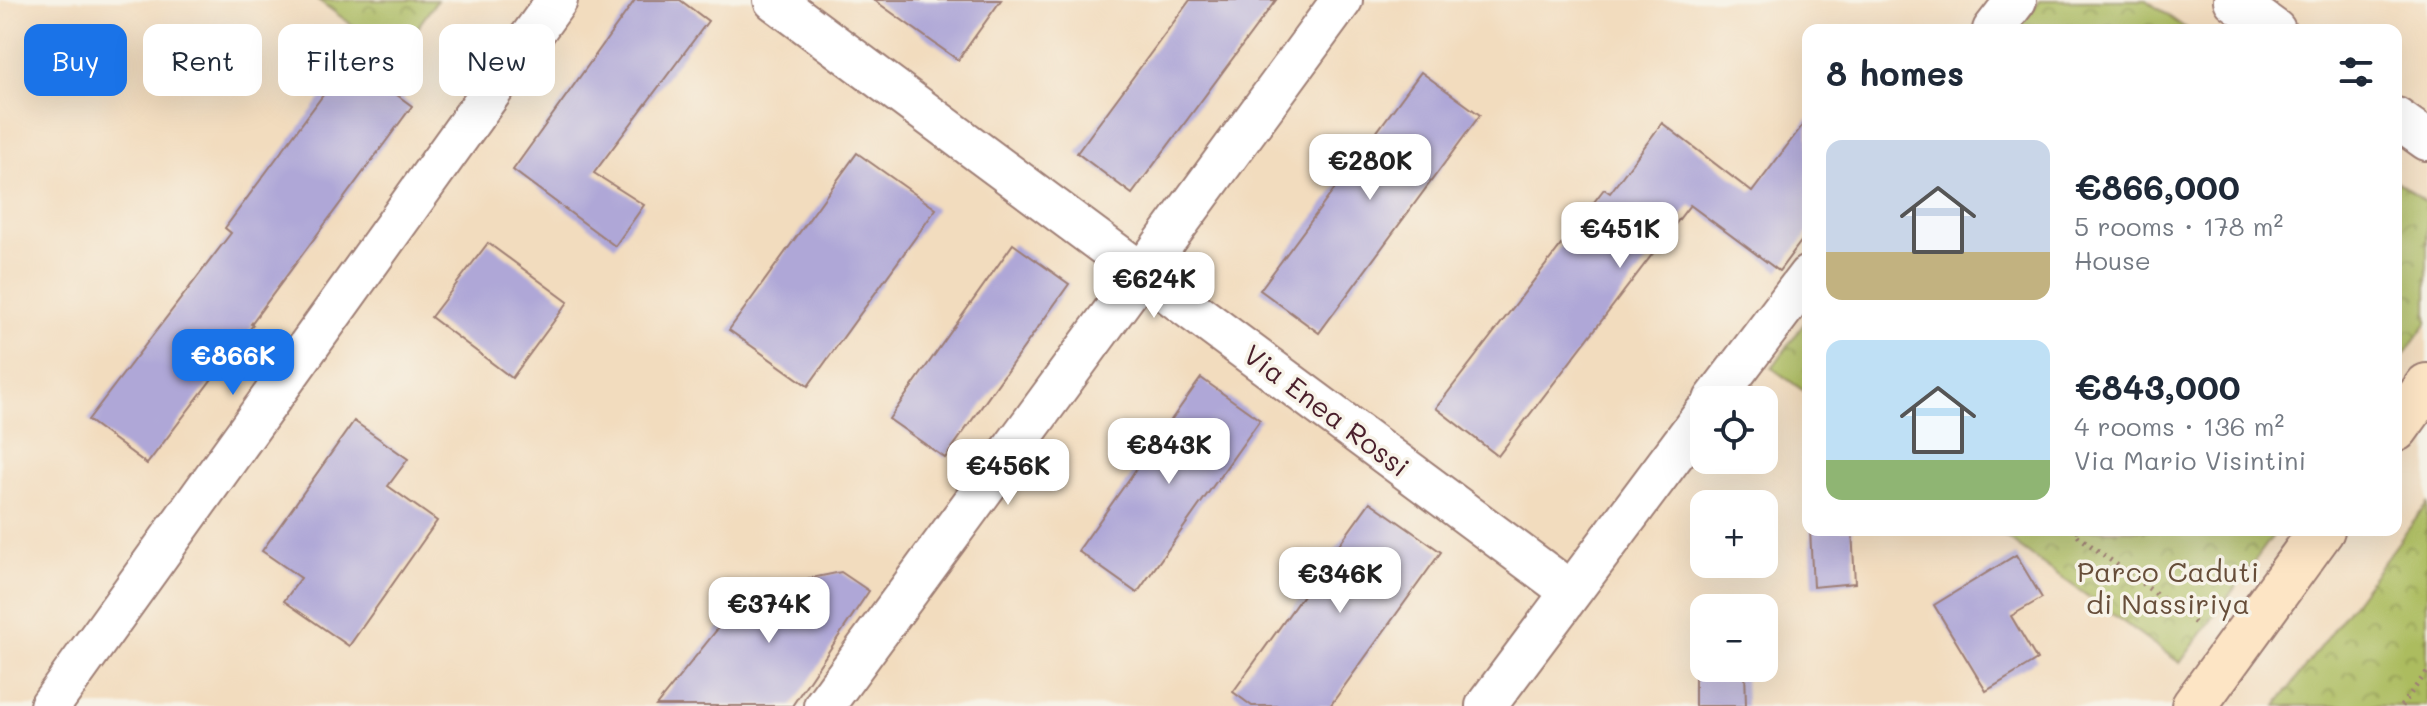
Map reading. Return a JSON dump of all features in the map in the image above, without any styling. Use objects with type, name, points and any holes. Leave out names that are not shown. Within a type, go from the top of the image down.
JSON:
[{"type":"main road","points":[[2402,421],[2427,386]]},
{"type":"main road","points":[[2194,706],[2318,536]]},
{"type":"street","points":[[50,706],[557,0]]},
{"type":"street","name":"Via Enea Rossi","points":[[774,0],[1570,591]]},
{"type":"street","points":[[824,706],[1342,0]]},
{"type":"street","points":[[1998,24],[2016,0]]},
{"type":"street","points":[[2234,0],[2267,24]]},
{"type":"street","points":[[2402,122],[2427,140]]},
{"type":"street","points":[[1725,386],[1802,284]]},
{"type":"street","points":[[1486,706],[1690,432]]},
{"type":"path","points":[[2080,536],[2198,625]]},
{"type":"path","points":[[2401,706],[2427,672]]},
{"type":"green space","points":[[318,0],[437,0],[420,24],[351,24]]},
{"type":"green space","points":[[2040,0],[2146,0],[2180,24],[2022,24]]},
{"type":"green space","points":[[2402,185],[2427,203],[2427,323],[2402,358]]},
{"type":"green space","points":[[1802,326],[1802,390],[1772,368]]},
{"type":"green space","points":[[2427,504],[2427,706],[2276,706]]},
{"type":"green space","name":"Parco Caduti di Nassiriya","points":[[2004,536],[2273,536],[2180,663]]},
{"type":"building","points":[[635,0],[680,0],[708,21],[594,173],[644,205],[615,246],[513,170]]},
{"type":"building","points":[[874,0],[1001,0],[958,60]]},
{"type":"building","points":[[1190,0],[1276,0],[1132,194],[1077,153]]},
{"type":"building","points":[[1421,72],[1480,115],[1319,333],[1260,290]]},
{"type":"building","points":[[322,96],[398,96],[412,106],[253,325],[147,464],[88,420],[231,233],[225,228]]},
{"type":"building","points":[[1662,123],[1752,192],[1802,126],[1802,240],[1779,271],[1690,205],[1498,456],[1436,408],[1604,189],[1610,193]]},
{"type":"building","points":[[857,153],[936,209],[808,386],[729,330]]},
{"type":"building","points":[[488,243],[568,302],[512,378],[431,317]]},
{"type":"building","points":[[1013,244],[1069,284],[945,458],[889,419]]},
{"type":"building","points":[[1201,378],[1260,420],[1137,593],[1078,551]]},
{"type":"building","points":[[354,421],[408,459],[388,486],[437,521],[349,646],[284,601],[301,578],[262,551]]},
{"type":"building","points":[[1370,502],[1441,552],[1330,706],[1252,706],[1233,692]]},
{"type":"building","points":[[1810,536],[1852,536],[1855,583],[1813,587]]},
{"type":"building","points":[[2016,555],[2042,598],[2011,616],[2037,660],[1986,691],[1934,605]]},
{"type":"building","points":[[841,572],[869,591],[792,706],[656,706],[748,591]]},
{"type":"building","points":[[1695,682],[1745,682],[1746,706],[1695,706]]}]
